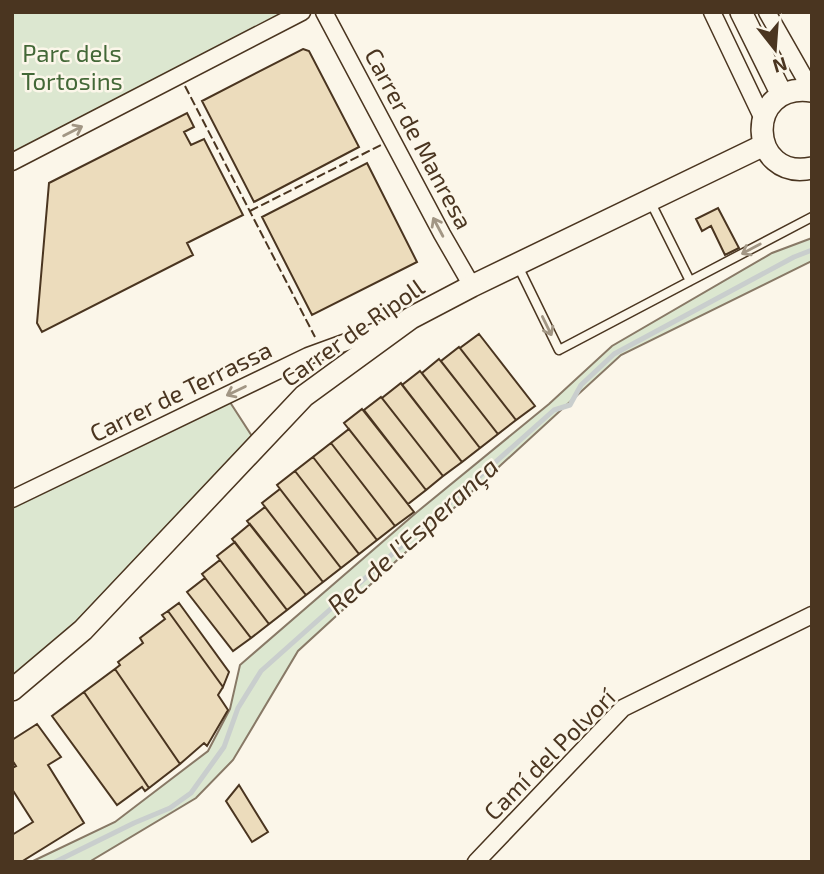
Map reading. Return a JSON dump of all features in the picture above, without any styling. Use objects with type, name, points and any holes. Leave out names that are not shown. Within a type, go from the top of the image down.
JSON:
[{"type":"street","points":[[12,162],[302,12]]},
{"type":"street","name":"Carrer de Manresa","points":[[324,12],[472,286]]},
{"type":"street","points":[[712,12],[763,119]]},
{"type":"street","points":[[741,12],[782,94]]},
{"type":"street","points":[[766,12],[812,91]]},
{"type":"street","points":[[812,91],[797,90],[782,94],[770,104],[761,132],[764,145],[772,158],[784,166],[799,170],[812,168]]},
{"type":"street","name":"Carrer de Ripoll","points":[[12,690],[83,630],[304,396],[411,318],[764,145]]},
{"type":"street","name":"Carrer de Terrassa","points":[[12,499],[309,356],[411,318]]},
{"type":"street","name":"Camí del Polvorí","points":[[476,862],[623,708],[812,615]]},
{"type":"lane","points":[[649,200],[690,281]]},
{"type":"lane","points":[[517,264],[559,350],[812,217]]},
{"type":"green space","name":"Parc dels Tortosins","points":[[12,12],[302,12],[12,162]]},
{"type":"green space","points":[[812,238],[812,261],[621,355],[298,651],[233,760],[196,798],[89,862],[31,862],[115,822],[208,751],[230,709],[240,665],[417,512],[549,404],[612,346],[772,253]]},
{"type":"green space","points":[[226,396],[257,444],[12,690],[12,499]]},
{"type":"building","points":[[303,49],[309,51],[359,147],[254,202],[202,101]]},
{"type":"building","points":[[187,113],[194,127],[184,132],[191,145],[204,139],[243,215],[187,243],[193,255],[42,332],[37,323],[49,183]]},
{"type":"building","points":[[367,163],[417,262],[312,315],[262,217]]},
{"type":"building","points":[[718,208],[739,248],[725,255],[711,226],[702,231],[696,219]]},
{"type":"building","points":[[479,334],[535,406],[516,420],[460,348]]},
{"type":"building","points":[[459,347],[516,420],[498,434],[441,361]]},
{"type":"building","points":[[439,359],[498,434],[480,448],[422,373]]},
{"type":"building","points":[[420,371],[480,448],[462,462],[402,385]]},
{"type":"building","points":[[401,383],[462,462],[443,476],[382,398]]},
{"type":"building","points":[[381,397],[443,476],[426,490],[364,410]]},
{"type":"building","points":[[362,409],[426,490],[408,504],[344,423]]},
{"type":"building","points":[[349,429],[414,512],[395,526],[331,443]]},
{"type":"building","points":[[331,443],[395,526],[377,540],[313,457]]},
{"type":"building","points":[[313,457],[377,540],[359,554],[295,471]]},
{"type":"building","points":[[295,471],[359,554],[341,568],[277,485]]},
{"type":"building","points":[[280,489],[341,568],[323,582],[262,503]]},
{"type":"building","points":[[265,507],[323,582],[306,595],[247,521]]},
{"type":"building","points":[[250,524],[306,595],[287,610],[232,539]]},
{"type":"building","points":[[235,542],[287,610],[269,624],[217,556]]},
{"type":"building","points":[[220,560],[269,624],[251,638],[202,574]]},
{"type":"building","points":[[205,578],[251,638],[233,651],[187,592]]},
{"type":"building","points":[[179,603],[229,672],[223,687],[168,611]]},
{"type":"building","points":[[168,611],[223,687],[218,695],[228,710],[207,746],[204,743],[180,764],[115,669],[120,665],[118,662],[143,643],[140,638],[165,619],[162,615]]},
{"type":"building","points":[[115,669],[180,764],[149,788],[84,692]]},
{"type":"building","points":[[84,692],[149,788],[145,791],[142,787],[117,805],[52,716]]},
{"type":"building","points":[[37,724],[61,757],[48,765],[84,823],[21,862],[12,862],[12,835],[33,822],[12,789],[12,768],[16,766],[12,760],[12,740]]},
{"type":"building","points":[[239,785],[268,832],[252,842],[226,801]]},
{"type":"waterway","name":"Rec de l'Esperança","points":[[55,862],[170,808],[191,793],[224,747],[238,708],[261,671],[554,410],[570,405],[581,385],[614,354],[794,257],[812,250]]},
{"type":"fence","points":[[185,86],[315,337]]},
{"type":"fence","points":[[250,211],[381,145]]}]
